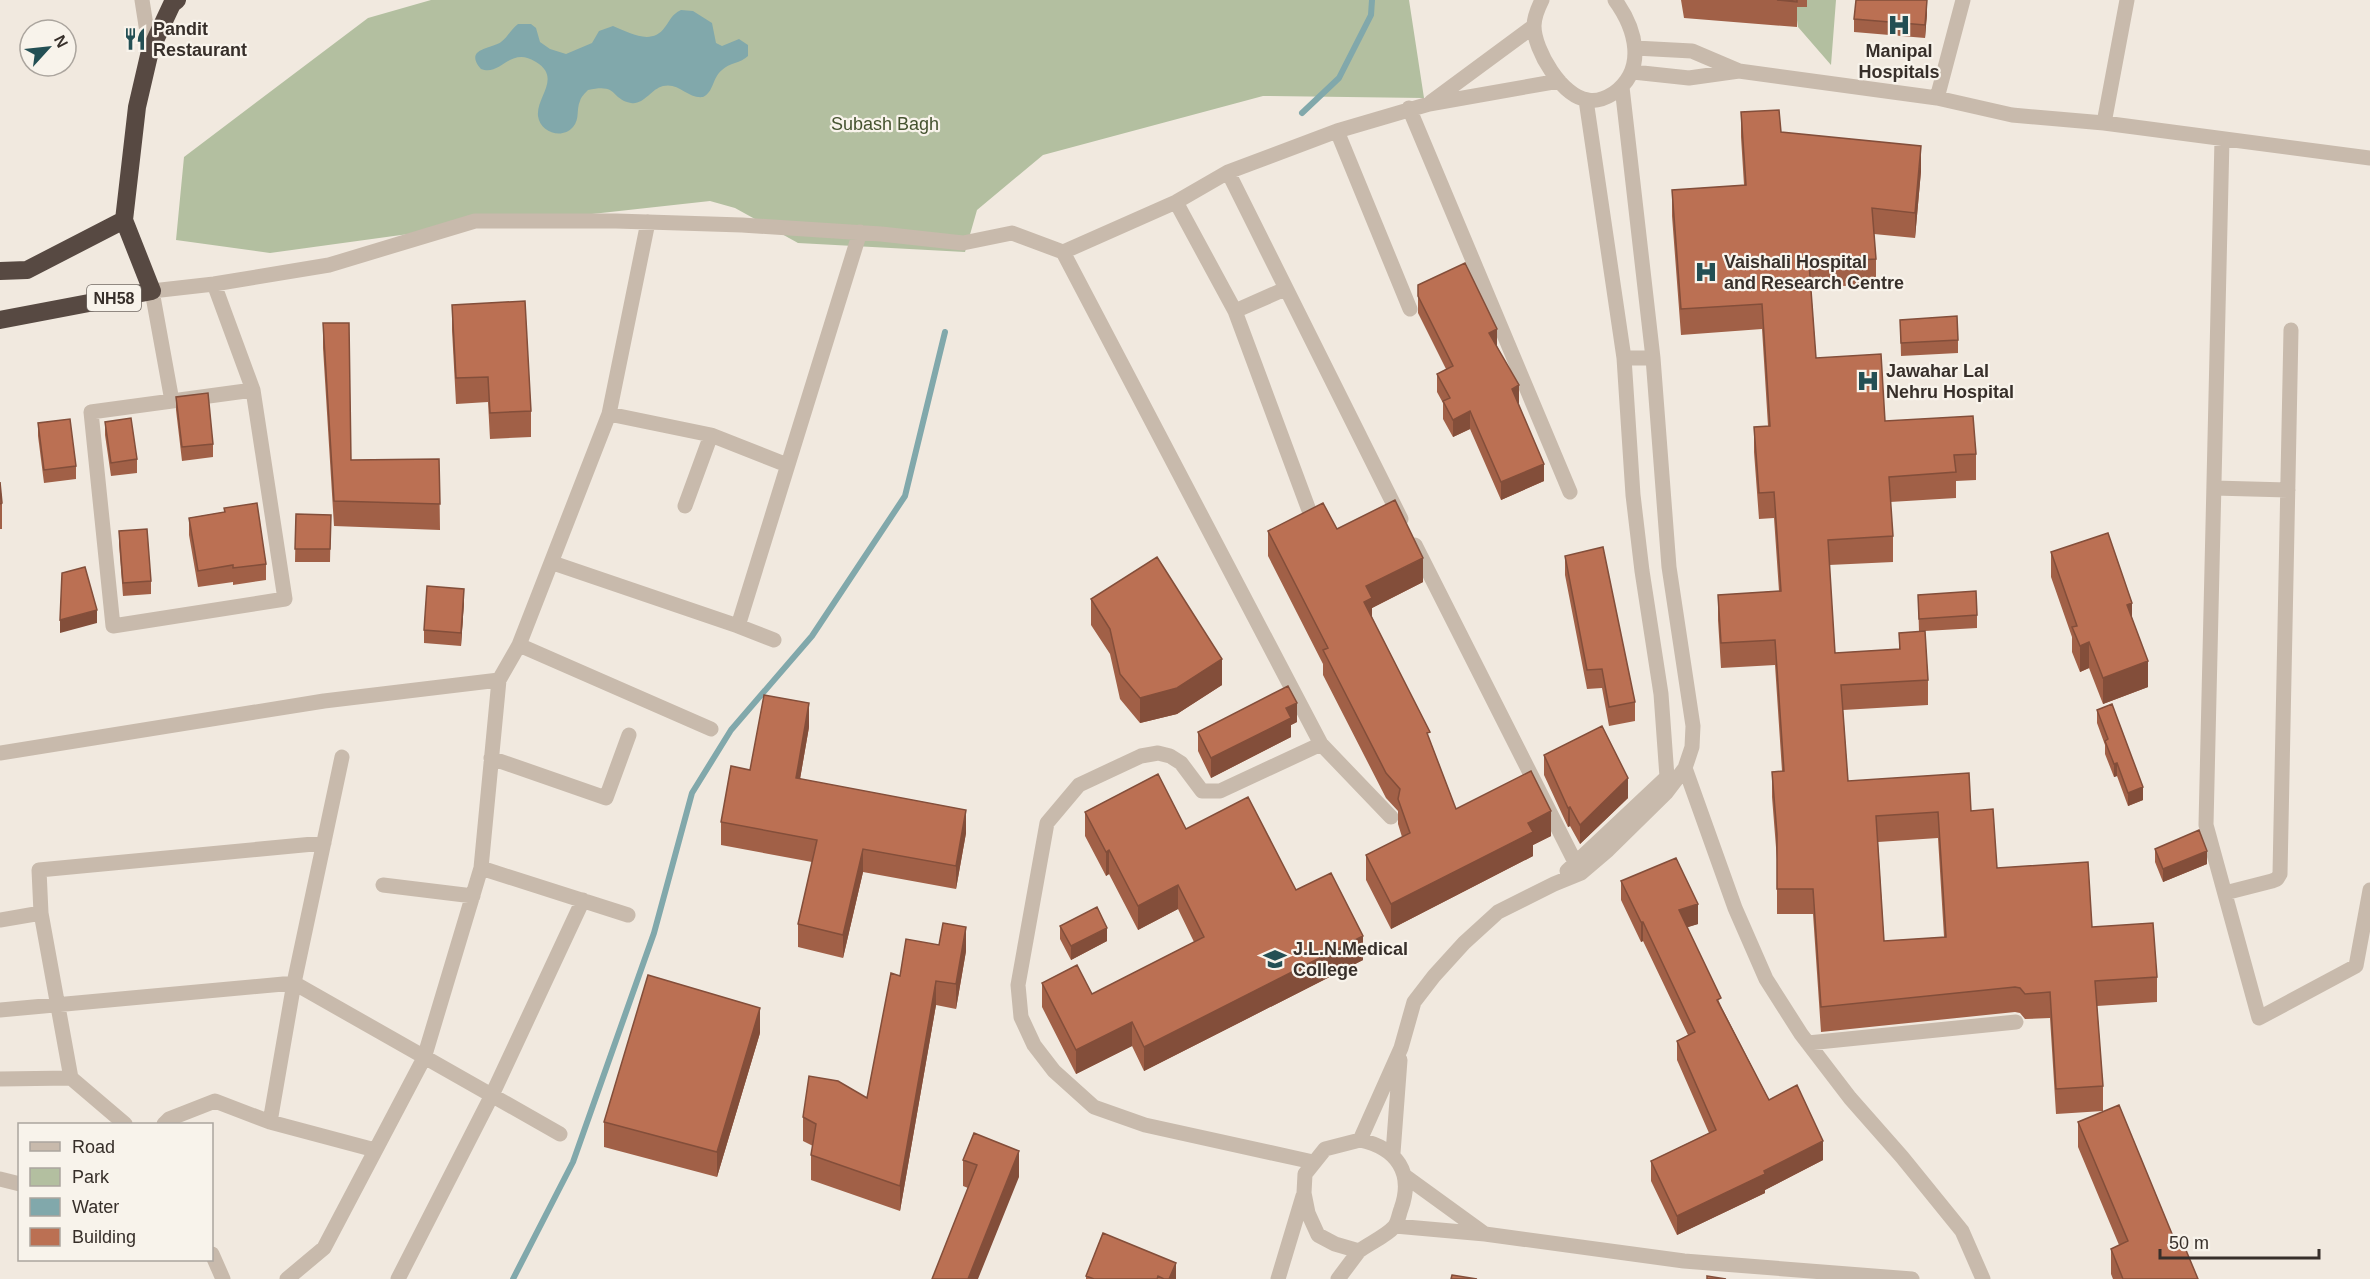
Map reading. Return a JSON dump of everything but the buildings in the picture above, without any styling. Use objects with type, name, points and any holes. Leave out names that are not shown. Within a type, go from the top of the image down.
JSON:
[{"type":"highway","name":"NH58","points":[[0,320],[152,291],[124,220],[137,107],[150,51],[172,4],[177,0]]},
{"type":"highway","points":[[0,271],[27,270],[124,220]]},
{"type":"street","points":[[142,0],[150,51]]},
{"type":"street","points":[[1542,0],[1534,26],[1538,46],[1558,81],[1572,94],[1586,100],[1597,100],[1610,96],[1622,87],[1633,72],[1635,48],[1622,3]]},
{"type":"street","points":[[1937,98],[1963,0]]},
{"type":"street","points":[[2104,123],[2127,0]]},
{"type":"street","points":[[1429,104],[1534,26]]},
{"type":"street","points":[[1635,48],[1692,51],[1740,71],[1937,98],[2012,115],[2104,123],[2370,158]]},
{"type":"street","points":[[1633,72],[1689,78],[1740,71]]},
{"type":"street","points":[[1063,252],[1176,202],[1228,172],[1338,131],[1410,108],[1558,81]]},
{"type":"street","points":[[1360,1140],[1401,1048],[1414,1002],[1434,976],[1456,951],[1498,912],[1581,873],[1608,850],[1666,793],[1685,768],[1692,747],[1693,726],[1669,567],[1653,358],[1622,87]]},
{"type":"street","points":[[1554,884],[1667,777],[1661,694],[1642,571],[1634,495],[1624,358],[1586,100]]},
{"type":"street","points":[[1410,108],[1570,492]]},
{"type":"street","points":[[1338,131],[1410,309]]},
{"type":"street","points":[[2222,139],[2206,825],[2259,1018],[2356,966],[2370,890]]},
{"type":"street","points":[[1228,172],[1576,864]]},
{"type":"street","points":[[1176,202],[1235,311],[1310,513]]},
{"type":"street","points":[[172,401],[152,291],[214,284],[329,265],[475,221],[742,225],[860,232],[963,243],[1012,233],[1063,252],[1321,744],[1391,817]]},
{"type":"street","points":[[286,1279],[324,1248],[424,1058],[481,868],[499,680],[519,645],[609,414],[648,222]]},
{"type":"street","points":[[738,626],[860,232]]},
{"type":"street","points":[[214,284],[253,390],[285,599],[113,626],[91,412],[253,390]]},
{"type":"street","points":[[1235,311],[1285,289]]},
{"type":"street","points":[[2225,893],[2272,881],[2280,874],[2291,330]]},
{"type":"street","points":[[1624,358],[1653,358]]},
{"type":"street","points":[[609,414],[711,435],[787,465]]},
{"type":"street","points":[[685,506],[711,435]]},
{"type":"street","points":[[2214,488],[2288,490]]},
{"type":"street","points":[[552,563],[774,640]]},
{"type":"street","points":[[1642,571],[1669,567]]},
{"type":"street","points":[[519,645],[711,729]]},
{"type":"street","points":[[0,753],[324,701],[499,680]]},
{"type":"street","points":[[491,758],[606,798],[629,735]]},
{"type":"street","points":[[1313,1162],[1145,1125],[1094,1107],[1054,1071],[1034,1045],[1022,1017],[1018,985],[1047,822],[1079,785],[1142,756],[1158,753],[1170,756],[1181,764],[1202,791],[1220,791],[1321,744]]},
{"type":"street","points":[[270,1122],[294,983],[342,757]]},
{"type":"street","points":[[1685,768],[1735,908],[1766,979],[1808,1043],[1850,1098],[1962,1231],[1983,1279]]},
{"type":"street","points":[[123,1123],[71,1078],[41,913],[39,870],[324,843]]},
{"type":"street","points":[[1576,864],[1608,850]]},
{"type":"street","points":[[481,868],[628,915]]},
{"type":"street","points":[[383,885],[473,896]]},
{"type":"street","points":[[398,1279],[492,1095],[583,900]]},
{"type":"street","points":[[0,920],[41,913]]},
{"type":"street","points":[[0,1010],[294,983],[560,1134]]},
{"type":"street","points":[[1808,1043],[2016,1022]]},
{"type":"street","points":[[1393,1153],[1401,1048]]},
{"type":"street","points":[[0,1079],[71,1078]]},
{"type":"street","points":[[166,1123],[169,1119],[215,1101],[270,1122],[375,1150]]},
{"type":"street","points":[[1278,1279],[1304,1194],[1305,1174],[1325,1149],[1360,1140],[1375,1143],[1393,1153],[1406,1176],[1485,1234]]},
{"type":"street","points":[[1338,1279],[1359,1251],[1395,1226],[1406,1196],[1406,1176]]},
{"type":"street","points":[[0,1179],[18,1184]]},
{"type":"street","points":[[1304,1194],[1308,1213],[1318,1235],[1335,1244],[1359,1251]]},
{"type":"street","points":[[1395,1226],[1485,1234],[1684,1261],[1912,1279]]},
{"type":"street","points":[[213,1256],[223,1279]]},
{"type":"green space","name":"Subash Bagh","points":[[431,0],[1409,0],[1424,98],[1263,96],[1043,155],[977,210],[965,252],[798,243],[735,208],[710,201],[401,235],[270,253],[176,240],[184,157],[368,18]]},
{"type":"green space","points":[[1806,0],[1836,0],[1831,65],[1798,27],[1795,6]]},
{"type":"water","points":[[681,10],[693,11],[712,23],[716,43],[722,46],[739,39],[748,45],[748,56],[722,70],[707,95],[703,97],[693,96],[669,85],[659,88],[640,102],[631,103],[624,101],[610,90],[598,88],[588,90],[581,100],[575,124],[563,133],[547,130],[540,122],[538,109],[548,81],[543,68],[536,62],[519,57],[488,70],[481,69],[476,62],[477,53],[501,42],[518,24],[531,24],[536,28],[540,42],[550,49],[566,54],[592,43],[599,31],[613,26],[641,36],[654,36],[660,33],[673,15]]},
{"type":"waterway","points":[[1302,113],[1339,78],[1371,15],[1372,0]]},
{"type":"waterway","points":[[513,1279],[573,1162],[654,933],[692,793],[731,730],[812,636],[905,496],[945,332]]},
{"type":"place","name":"Manipal Hospitals","points":[[1899,25]]},
{"type":"place","name":"Pandit Restaurant","points":[[135,39]]},
{"type":"place","name":"Vaishali Hospital and Research Centre","points":[[1706,272]]},
{"type":"place","name":"Jawahar Lal Nehru Hospital","points":[[1868,381]]},
{"type":"place","name":"J.L.N.Medical College","points":[[1275,959]]}]
